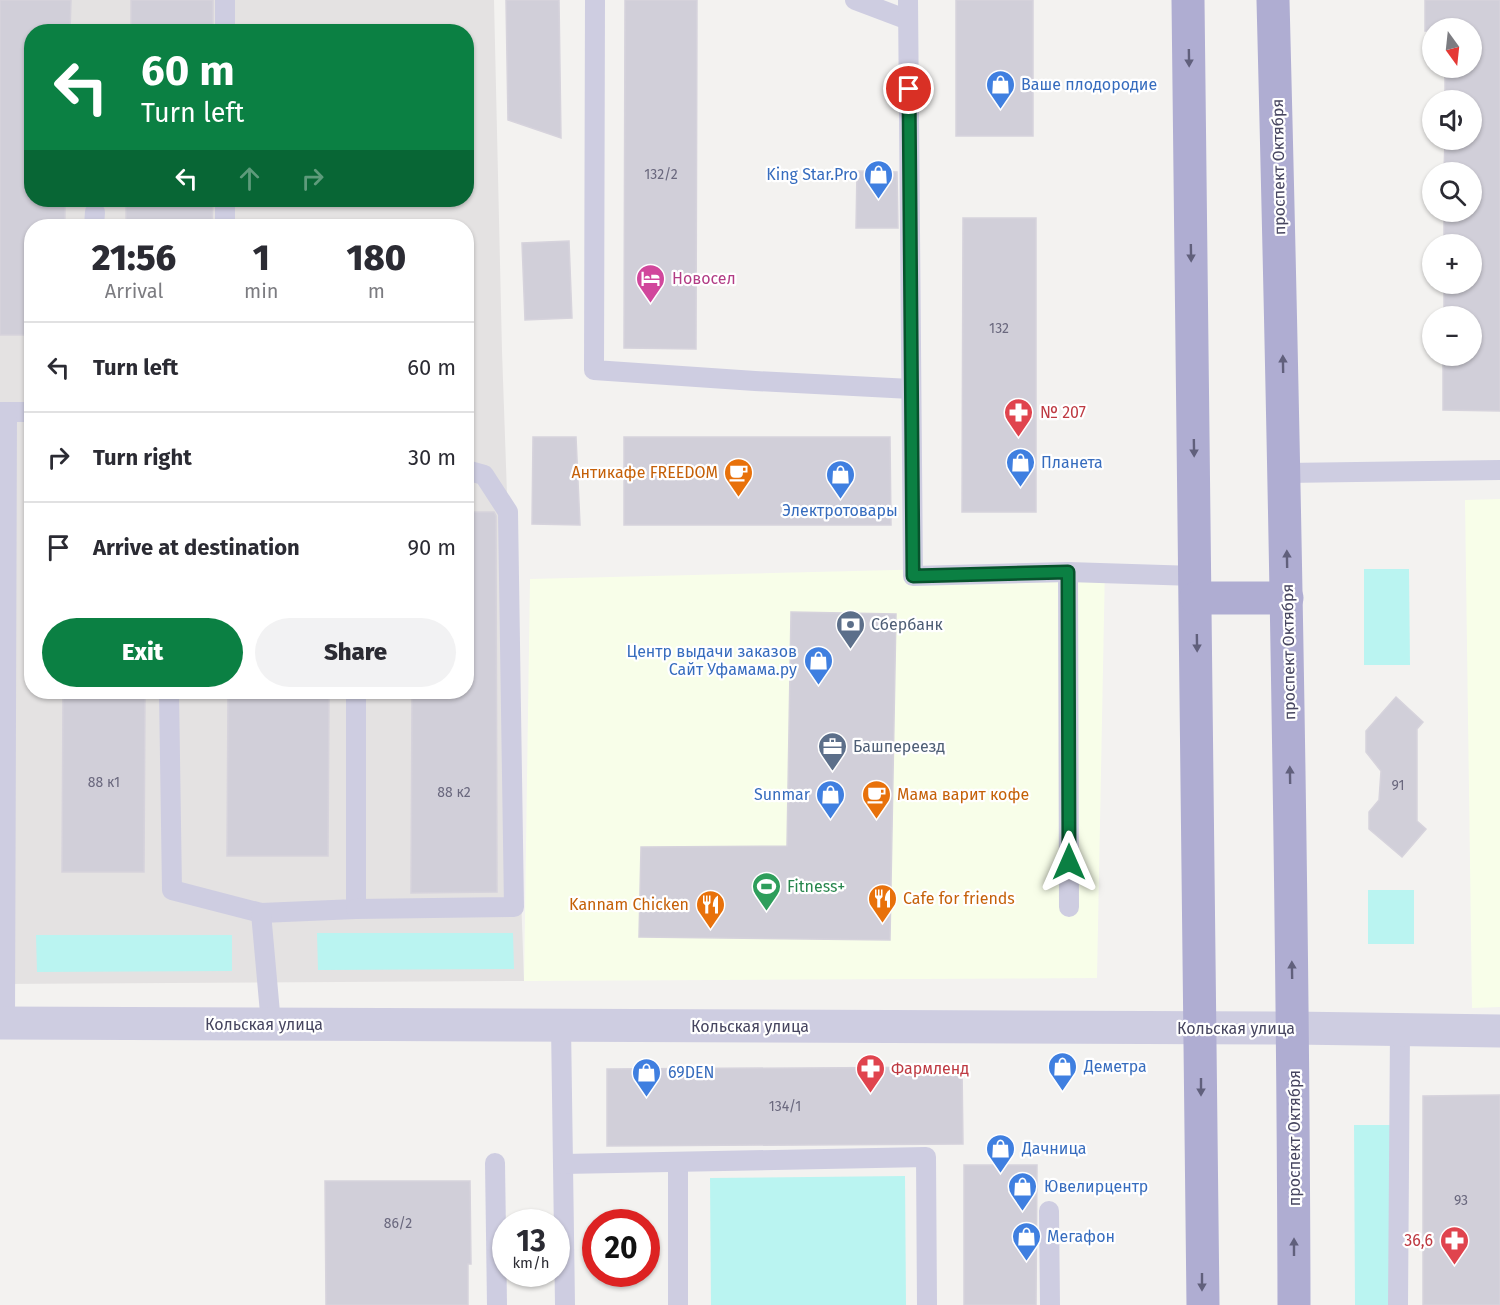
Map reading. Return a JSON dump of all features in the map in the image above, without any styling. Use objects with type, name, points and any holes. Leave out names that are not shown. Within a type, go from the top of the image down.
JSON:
[{"type":"main road","points":[[1188,0],[1203,1305]]},
{"type":"main road","name":"проспект Октября","points":[[1274,0],[1286,474],[1294,1305]]},
{"type":"main road","points":[[1196,587],[1287,598]]},
{"type":"street","name":"Кольская улица","points":[[3,1023],[1293,1028],[1500,1032]]},
{"type":"lane","points":[[225,0],[225,24]]},
{"type":"lane","points":[[595,0],[594,370],[911,389]]},
{"type":"lane","points":[[855,0],[908,20]]},
{"type":"lane","points":[[908,0],[913,576],[1068,572],[1196,587]]},
{"type":"lane","points":[[3,1023],[4,412],[24,412]]},
{"type":"lane","points":[[1286,474],[1500,470]]},
{"type":"lane","points":[[169,699],[172,890],[261,913],[514,907],[508,512],[484,476],[474,473]]},
{"type":"lane","points":[[1068,572],[1069,907]]},
{"type":"lane","points":[[356,699],[356,909]]},
{"type":"lane","points":[[261,913],[271,1024]]},
{"type":"lane","points":[[561,1025],[566,1305]]},
{"type":"lane","points":[[1398,1305],[1400,1030]]},
{"type":"lane","points":[[563,1164],[926,1157],[927,1305]]},
{"type":"lane","points":[[678,1162],[678,1305]]},
{"type":"lane","points":[[495,1163],[497,1305]]},
{"type":"lane","points":[[1049,1211],[1050,1305]]},
{"type":"shaded area","points":[[0,0],[494,0],[502,351],[524,981],[0,984]]},
{"type":"shaded area","points":[[1500,499],[1500,1007],[1472,1008],[1465,500]]},
{"type":"shaded area","points":[[1105,565],[1097,978],[524,981],[530,579]]},
{"type":"shaded area","points":[[1364,569],[1409,569],[1410,665],[1364,665]]},
{"type":"shaded area","points":[[1368,890],[1414,890],[1414,944],[1368,944]]},
{"type":"shaded area","points":[[317,933],[513,933],[514,969],[318,970]]},
{"type":"shaded area","points":[[36,935],[232,935],[232,971],[37,972]]},
{"type":"shaded area","points":[[1354,1125],[1396,1125],[1394,1305],[1355,1305]]},
{"type":"shaded area","points":[[905,1176],[906,1305],[711,1305],[710,1178]]},
{"type":"building","points":[[0,0],[71,0],[70,24],[24,24],[24,207],[65,207],[65,219],[24,219],[24,335],[0,335]]},
{"type":"building","points":[[131,0],[213,0],[213,24],[131,24]]},
{"type":"building","points":[[506,0],[559,0],[561,138],[508,120]]},
{"type":"building","points":[[625,0],[697,0],[696,349],[624,348]]},
{"type":"building","points":[[956,0],[1033,0],[1033,136],[956,136]]},
{"type":"building","points":[[1425,0],[1500,0],[1500,411],[1443,410],[1443,366],[1482,366],[1482,306],[1444,306],[1444,294],[1482,294],[1482,234],[1444,234],[1444,222],[1482,222],[1482,162],[1444,162],[1445,150],[1482,150],[1482,90],[1445,90],[1445,78],[1482,78],[1482,18],[1425,18]]},
{"type":"building","points":[[857,171],[897,172],[898,228],[856,228]]},
{"type":"building","points":[[126,207],[213,207],[212,219],[126,219]]},
{"type":"building","points":[[963,218],[1036,218],[1036,512],[962,512]]},
{"type":"building","points":[[569,241],[572,318],[525,320],[522,243]]},
{"type":"building","points":[[533,437],[576,437],[580,525],[532,524]]},
{"type":"building","points":[[624,437],[890,437],[891,525],[624,525]]},
{"type":"building","points":[[474,512],[494,512],[496,516],[497,892],[411,893],[412,699],[474,699]]},
{"type":"building","points":[[791,612],[896,614],[890,940],[639,937],[641,847],[787,846]]},
{"type":"building","points":[[1396,697],[1423,722],[1417,729],[1417,821],[1426,829],[1402,857],[1369,829],[1369,812],[1379,800],[1381,771],[1366,752],[1366,731]]},
{"type":"building","points":[[63,699],[145,699],[144,872],[62,872]]},
{"type":"building","points":[[228,699],[329,699],[328,856],[227,856]]},
{"type":"building","points":[[962,1067],[963,1144],[607,1146],[607,1069]]},
{"type":"building","points":[[1500,1095],[1500,1305],[1423,1305],[1423,1096]]},
{"type":"building","points":[[964,1165],[1037,1165],[1036,1305],[964,1305]]},
{"type":"building","points":[[325,1181],[470,1181],[471,1264],[468,1264],[468,1305],[326,1305]]},
{"type":"place","name":"Ваше плодородие","points":[[1000,110]]},
{"type":"place","name":"King Star.Pro","points":[[879,200]]},
{"type":"place","name":"Новосел","points":[[651,304]]},
{"type":"place","name":"№ 207","points":[[1019,438]]},
{"type":"place","name":"Планета","points":[[1020,488]]},
{"type":"place","name":"Антикафе FREEDOM","points":[[739,498]]},
{"type":"place","name":"Электротовары","points":[[840,500]]},
{"type":"place","name":"Сбербанк","points":[[850,650]]},
{"type":"place","name":"Центр выдачи заказов Сайт Уфамама.ру","points":[[818,686]]},
{"type":"place","name":"Башпереезд","points":[[832,772]]},
{"type":"place","name":"Sunmar","points":[[831,820]]},
{"type":"place","name":"Мама варит кофе","points":[[876,820]]},
{"type":"place","name":"Fitness+","points":[[766,912]]},
{"type":"place","name":"Cafe for friends","points":[[882,924]]},
{"type":"place","name":"Kannam Chicken","points":[[710,930]]},
{"type":"place","name":"Деметра","points":[[1063,1092]]},
{"type":"place","name":"Фармленд","points":[[870,1094]]},
{"type":"place","name":"69DEN","points":[[647,1098]]},
{"type":"place","name":"Дачница","points":[[1001,1174]]},
{"type":"place","name":"Ювелирцентр","points":[[1023,1212]]},
{"type":"place","name":"Мегафон","points":[[1026,1262]]},
{"type":"place","name":"36,6","points":[[1454,1266]]},
{"type":"route","points":[[909,89],[913,576],[1068,572],[1069,862]]}]
